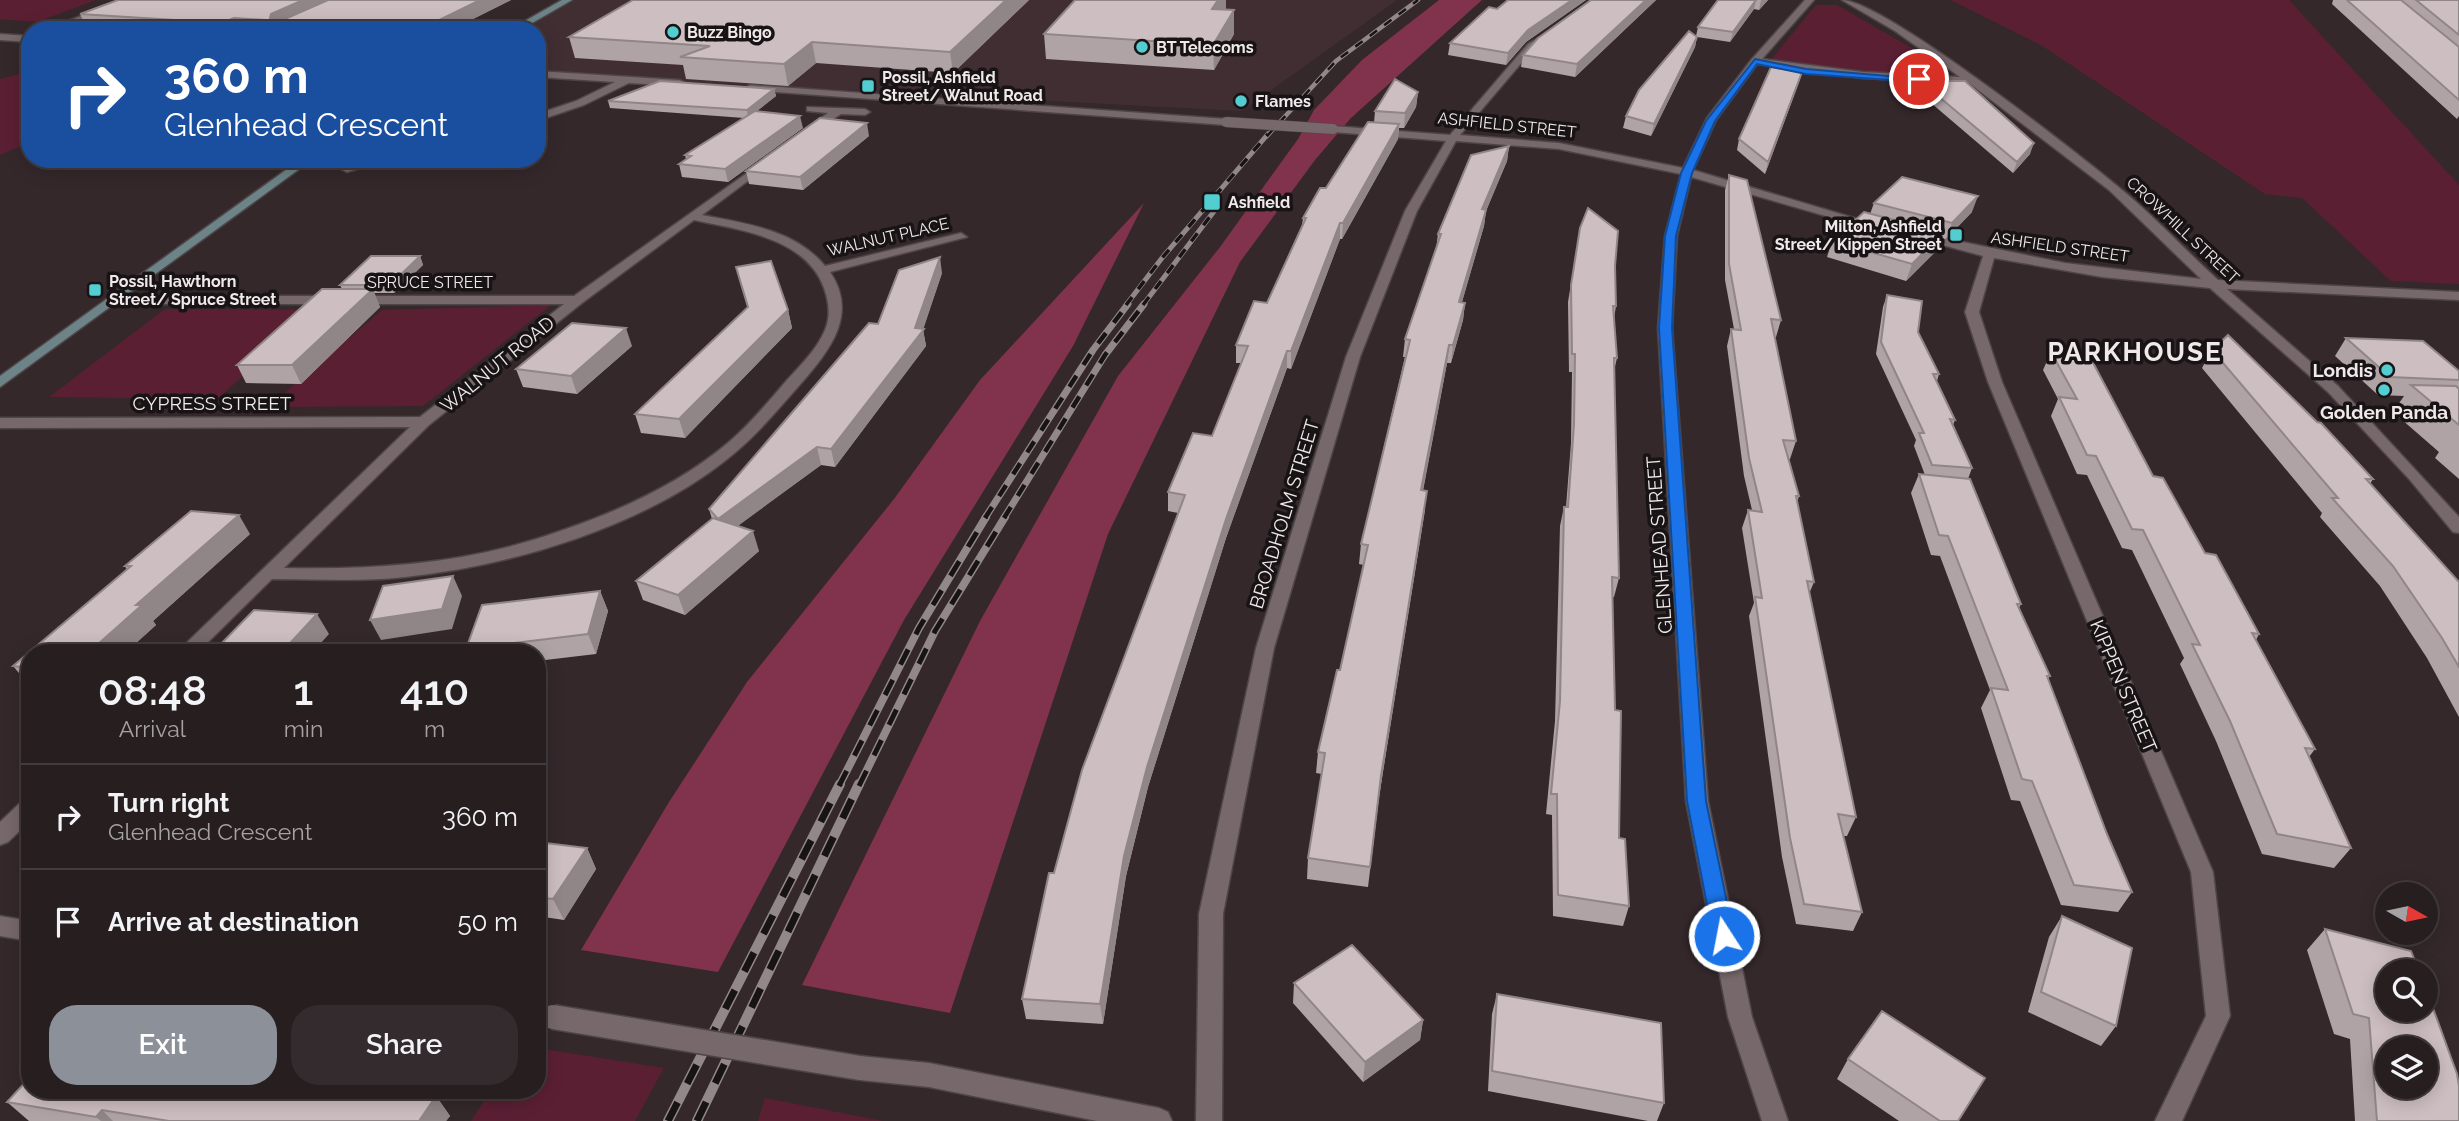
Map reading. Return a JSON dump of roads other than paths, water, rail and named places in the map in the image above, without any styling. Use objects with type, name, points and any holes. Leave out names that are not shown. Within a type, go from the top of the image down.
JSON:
[{"type":"main road","points":[[530,21],[568,0]]},
{"type":"main road","points":[[0,383],[296,168]]},
{"type":"street","points":[[73,21],[130,0]]},
{"type":"street","name":"GLENHEAD STREET","points":[[1775,1121],[1740,1017],[1697,801],[1665,328],[1671,236],[1686,173],[1711,121],[1755,61],[1810,0]]},
{"type":"street","name":"CROWHILL STREET","points":[[1846,0],[1898,29],[1971,80],[2113,187],[2214,284],[2333,389],[2416,477],[2459,528]]},
{"type":"street","name":"BROADHOLM STREET","points":[[1209,1121],[1211,914],[1265,648],[1353,357],[1410,211],[1454,136],[1531,46],[1553,31]]},
{"type":"street","points":[[0,37],[21,38]]},
{"type":"street","points":[[1755,61],[1806,71],[1892,79],[1971,80]]},
{"type":"street","points":[[546,74],[696,84]]},
{"type":"street","points":[[546,115],[580,103],[627,79]]},
{"type":"street","name":"ASHFIELD STREET","points":[[737,87],[1454,136],[1559,146],[1686,173],[1886,229]]},
{"type":"street","points":[[811,109],[865,112]]},
{"type":"street","name":"WALNUT ROAD","points":[[195,644],[424,422],[577,300],[838,110]]},
{"type":"street","points":[[346,169],[350,168]]},
{"type":"street","points":[[266,573],[377,575],[449,565],[525,548],[596,524],[649,500],[735,445],[818,356],[833,327],[836,308],[832,287],[823,270],[803,251],[779,238],[691,216]]},
{"type":"street","name":"ASHFIELD STREET","points":[[1912,236],[1989,255],[2078,270],[2214,284],[2459,296]]},
{"type":"street","name":"WALNUT PLACE","points":[[823,270],[961,237]]},
{"type":"street","name":"KIPPEN STREET","points":[[1989,255],[1972,312],[1995,382],[2202,872],[2218,1016],[2168,1121]]},
{"type":"street","name":"SPRUCE STREET","points":[[115,299],[577,300]]},
{"type":"street","name":"CYPRESS STREET","points":[[0,423],[424,422]]},
{"type":"street","points":[[0,836],[21,816]]},
{"type":"street","points":[[0,926],[21,930]]},
{"type":"street","points":[[546,1015],[860,1068],[929,1075],[1159,1121]]},
{"type":"railway","points":[[1267,136],[1336,61],[1418,0]]},
{"type":"railway","points":[[1126,305],[1162,258],[1268,134]]},
{"type":"railway","points":[[1143,305],[1218,206]]},
{"type":"railway","points":[[985,518],[1093,350],[1128,304]]},
{"type":"railway","points":[[1004,518],[1105,355],[1144,304]]},
{"type":"railway","points":[[839,786],[919,628],[986,517]]},
{"type":"railway","points":[[859,786],[935,631],[1005,517]]},
{"type":"railway","points":[[668,1121],[840,784]]},
{"type":"railway","points":[[697,1121],[859,784]]},
{"type":"place","name":"Buzz Bingo","points":[[673,32]]},
{"type":"place","name":"BT Telecoms","points":[[1142,47]]},
{"type":"place","name":"Possil, Ashfield Street/ Walnut Road","points":[[868,86]]},
{"type":"place","name":"Flames","points":[[1241,101]]},
{"type":"place","name":"Ashfield","points":[[1212,202]]},
{"type":"place","name":"Milton, Ashfield Street/ Kippen Street","points":[[1956,235]]},
{"type":"place","name":"Possil, Hawthorn Street/ Spruce Street","points":[[95,290]]},
{"type":"place","name":"Londis","points":[[2387,370]]},
{"type":"place","name":"Golden Panda","points":[[2384,390]]},
{"type":"district","name":"PARKHOUSE","points":[[2135,352]]}]
